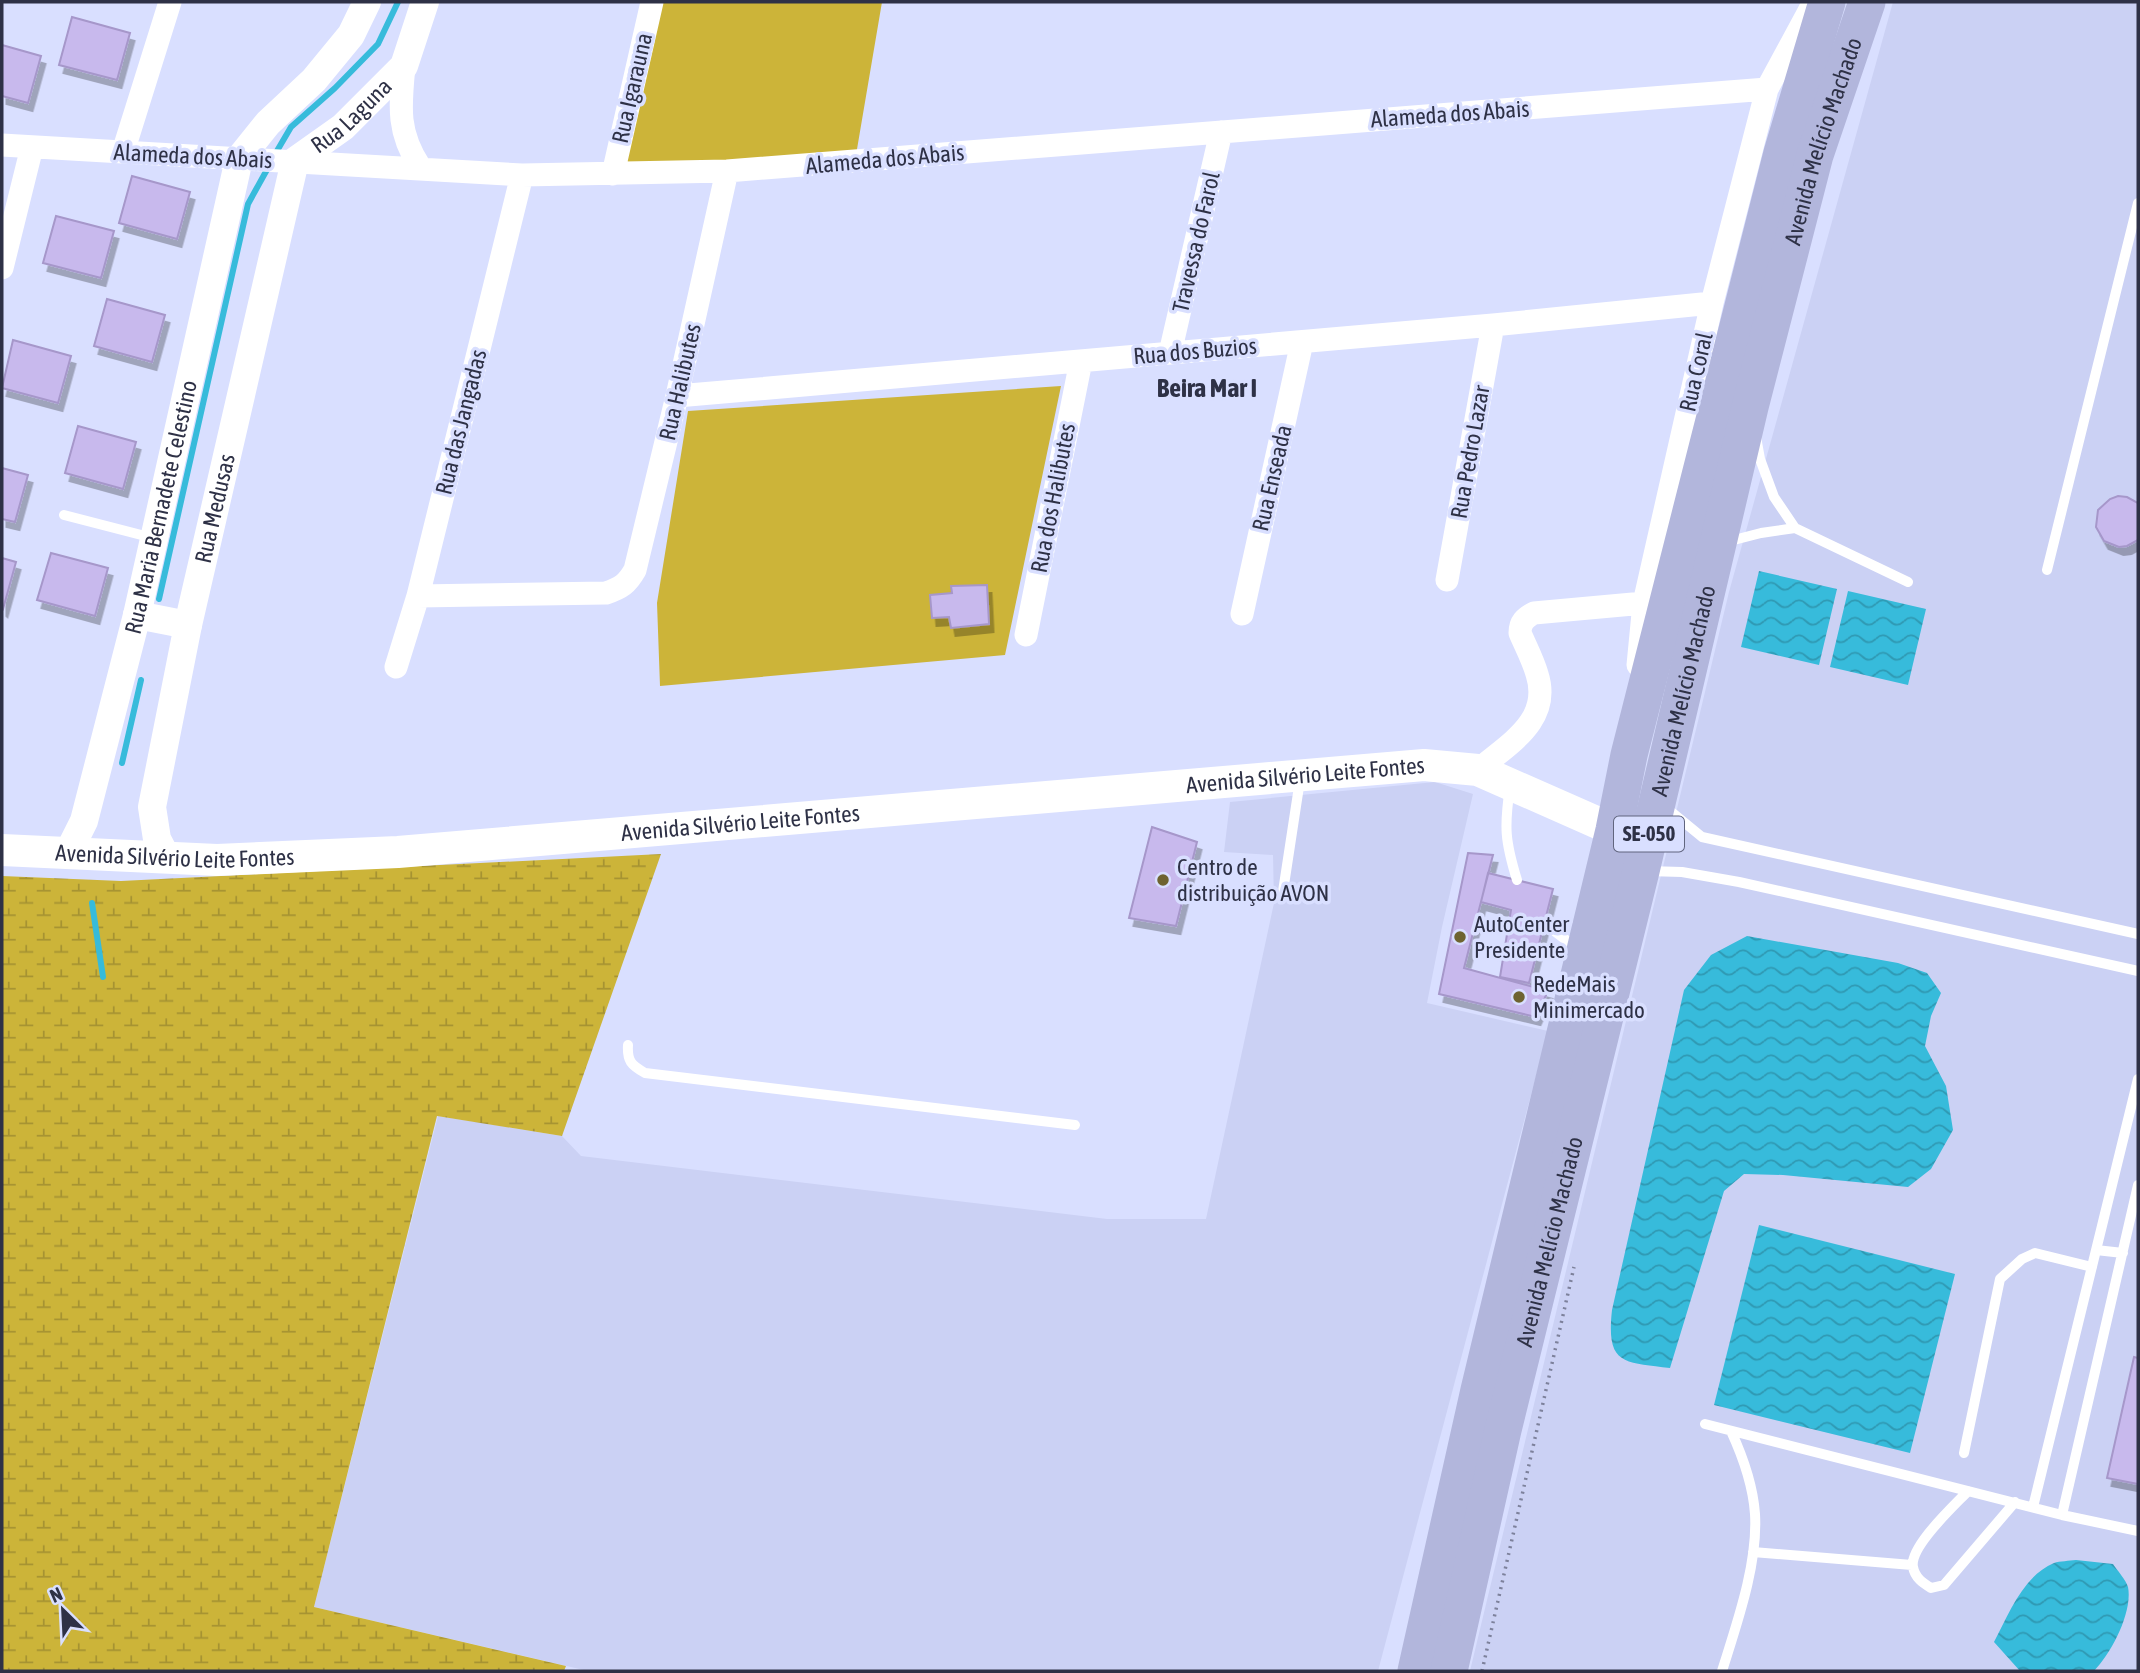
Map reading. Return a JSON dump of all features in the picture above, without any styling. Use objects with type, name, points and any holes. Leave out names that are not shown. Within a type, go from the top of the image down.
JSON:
[{"type":"main road","name":"Avenida Melício Machado","points":[[1416,1671],[1479,1390],[1614,830],[1629,755],[1782,153],[1827,2]]},
{"type":"main road","name":"Avenida Melício Machado","points":[[1449,1671],[1506,1417],[1641,871],[1750,407],[1815,155],[1867,2]]},
{"type":"main road","name":"Avenida Silvério Leite Fontes","points":[[2,850],[217,860],[398,852],[1424,765],[1478,770],[1614,830]]},
{"type":"street","points":[[123,152],[170,2]]},
{"type":"street","points":[[242,159],[268,123],[322,71],[351,35],[367,2]]},
{"type":"street","name":"Rua Laguna","points":[[420,167],[409,150],[401,125],[400,105],[404,66],[425,2]]},
{"type":"street","name":"Rua Igarauna","points":[[613,174],[652,2]]},
{"type":"street","name":"Rua Coral","points":[[1629,755],[1644,603],[1712,303],[1767,89],[1814,2]]},
{"type":"street","name":"Rua Laguna","points":[[291,161],[343,127],[404,66]]},
{"type":"street","name":"Alameda dos Abais","points":[[2,145],[420,167],[522,175],[727,171],[1767,89]]},
{"type":"street","name":"Travessa do Farol","points":[[1170,353],[1221,132]]},
{"type":"street","points":[[2,268],[32,147]]},
{"type":"street","name":"Rua Maria Bernadete Celestino","points":[[68,853],[84,821],[137,615],[242,159]]},
{"type":"street","name":"Rua Medusas","points":[[167,858],[157,839],[152,807],[188,625],[291,161]]},
{"type":"street","name":"Rua Halibutes","points":[[418,596],[606,593],[622,588],[635,570],[727,171]]},
{"type":"street","name":"Rua das Jangadas","points":[[396,667],[418,596],[522,175]]},
{"type":"street","name":"Rua dos Buzios","points":[[677,396],[1493,325],[1712,303]]},
{"type":"street","name":"Rua Pedro Lazar","points":[[1447,580],[1493,325]]},
{"type":"street","name":"Rua Enseada","points":[[1242,614],[1302,342]]},
{"type":"street","name":"Rua dos Halibutes","points":[[1026,635],[1081,361]]},
{"type":"street","points":[[1478,770],[1527,729],[1539,708],[1538,677],[1520,633],[1520,626],[1525,619],[1534,613],[1644,603]]},
{"type":"street","points":[[137,615],[188,625]]},
{"type":"lane","points":[[2047,570],[2138,202]]},
{"type":"lane","points":[[1750,407],[1760,459],[1774,497],[1795,528],[1908,582]]},
{"type":"lane","points":[[64,515],[153,538]]},
{"type":"lane","points":[[1718,545],[1761,533],[1795,528]]},
{"type":"lane","points":[[1282,898],[1301,774]]},
{"type":"lane","points":[[1511,785],[1504,823],[1517,880]]},
{"type":"lane","points":[[1657,799],[1702,836],[2138,934]]},
{"type":"lane","points":[[1641,871],[1682,872],[1739,881],[2138,971]]},
{"type":"lane","points":[[1545,924],[1583,952]]},
{"type":"lane","points":[[628,1045],[627,1056],[631,1065],[645,1073],[1075,1125]]},
{"type":"lane","points":[[2034,1507],[2138,1079]]},
{"type":"lane","points":[[2126,1128],[2138,1128]]},
{"type":"lane","points":[[2062,1515],[2138,1185]]},
{"type":"lane","points":[[2096,1250],[2123,1253]]},
{"type":"lane","points":[[1964,1453],[2000,1279],[2022,1259],[2035,1253],[2092,1267]]},
{"type":"lane","points":[[1705,1424],[2062,1515],[2138,1531]]},
{"type":"lane","points":[[1722,1671],[1754,1552],[1755,1513],[1745,1462],[1731,1431]]},
{"type":"lane","points":[[1968,1490],[1916,1549],[1912,1566],[1919,1580],[1931,1588],[1944,1585],[2015,1502]]},
{"type":"lane","points":[[1754,1552],[1912,1566]]},
{"type":"shaded area","points":[[1893,2],[2138,2],[2138,1671],[1470,1671],[1729,592]]},
{"type":"shaded area","points":[[1435,782],[1473,794],[1427,1003],[1548,1031],[1378,1671],[588,1671],[314,1607],[438,1116],[562,1136],[581,1156],[1107,1219],[1206,1219],[1274,903],[1273,855],[1224,852],[1230,802]]},
{"type":"green space","points":[[661,2],[882,2],[856,155],[624,171]]},
{"type":"green space","points":[[1061,386],[1005,655],[660,686],[657,603],[688,411]]},
{"type":"green space","points":[[661,854],[562,1136],[437,1116],[314,1607],[566,1666],[564,1671],[2,1671],[2,876],[121,881]]},
{"type":"water","points":[[1759,571],[1837,589],[1819,665],[1741,647]]},
{"type":"water","points":[[1848,591],[1926,609],[1908,685],[1830,667]]},
{"type":"water","points":[[1747,936],[1898,963],[1927,973],[1941,993],[1931,1016],[1925,1046],[1946,1086],[1953,1130],[1931,1169],[1908,1187],[1744,1174],[1724,1191],[1670,1368],[1629,1362],[1615,1351],[1611,1328],[1612,1310],[1684,990],[1711,955]]},
{"type":"water","points":[[1759,1225],[1955,1274],[1910,1453],[1714,1405]]},
{"type":"water","points":[[2076,1560],[2113,1564],[2127,1584],[2127,1608],[2114,1644],[2094,1671],[2020,1671],[1994,1642],[2011,1608],[2025,1586],[2043,1569],[2054,1563]]},
{"type":"building","points":[[72,17],[130,33],[117,80],[59,65]]},
{"type":"building","points":[[2,45],[41,56],[28,103],[2,96]]},
{"type":"building","points":[[132,176],[190,192],[177,239],[119,223]]},
{"type":"building","points":[[56,216],[114,231],[101,278],[43,263]]},
{"type":"building","points":[[107,299],[165,315],[152,362],[94,346]]},
{"type":"building","points":[[13,340],[71,356],[58,403],[2,388]]},
{"type":"building","points":[[78,426],[136,442],[123,489],[65,473]]},
{"type":"building","points":[[2,468],[28,475],[15,522],[2,519]]},
{"type":"building","points":[[2118,496],[2138,503],[2138,540],[2119,547],[2104,541],[2096,527],[2098,510],[2110,499]]},
{"type":"building","points":[[51,553],[108,568],[95,616],[37,600]]},
{"type":"building","points":[[2,558],[16,562],[3,609],[2,608]]},
{"type":"building","points":[[987,585],[989,624],[951,628],[949,617],[932,618],[930,595],[952,593],[951,586]]},
{"type":"building","name":"Centro de distribuição AVON","points":[[1152,827],[1197,842],[1176,926],[1129,918]]},
{"type":"building","points":[[1468,853],[1493,855],[1464,968],[1548,991],[1536,1017],[1439,994]]},
{"type":"building","points":[[1488,873],[1553,889],[1529,983],[1500,977],[1511,910],[1481,902]]},
{"type":"building","points":[[2134,1357],[2138,1358],[2138,1484],[2107,1478]]},
{"type":"waterway","points":[[274,156],[291,127],[335,88],[378,44],[398,2]]},
{"type":"waterway","points":[[159,599],[248,204],[269,166]]},
{"type":"waterway","points":[[122,763],[141,680]]},
{"type":"waterway","points":[[92,903],[103,977]]},
{"type":"place","name":"Centro de distribuição AVON","points":[[1163,880]]},
{"type":"place","name":"AutoCenter Presidente","points":[[1460,937]]},
{"type":"place","name":"RedeMais Minimercado","points":[[1519,997]]},
{"type":"district","name":"Beira Mar I","points":[[1207,388]]}]
